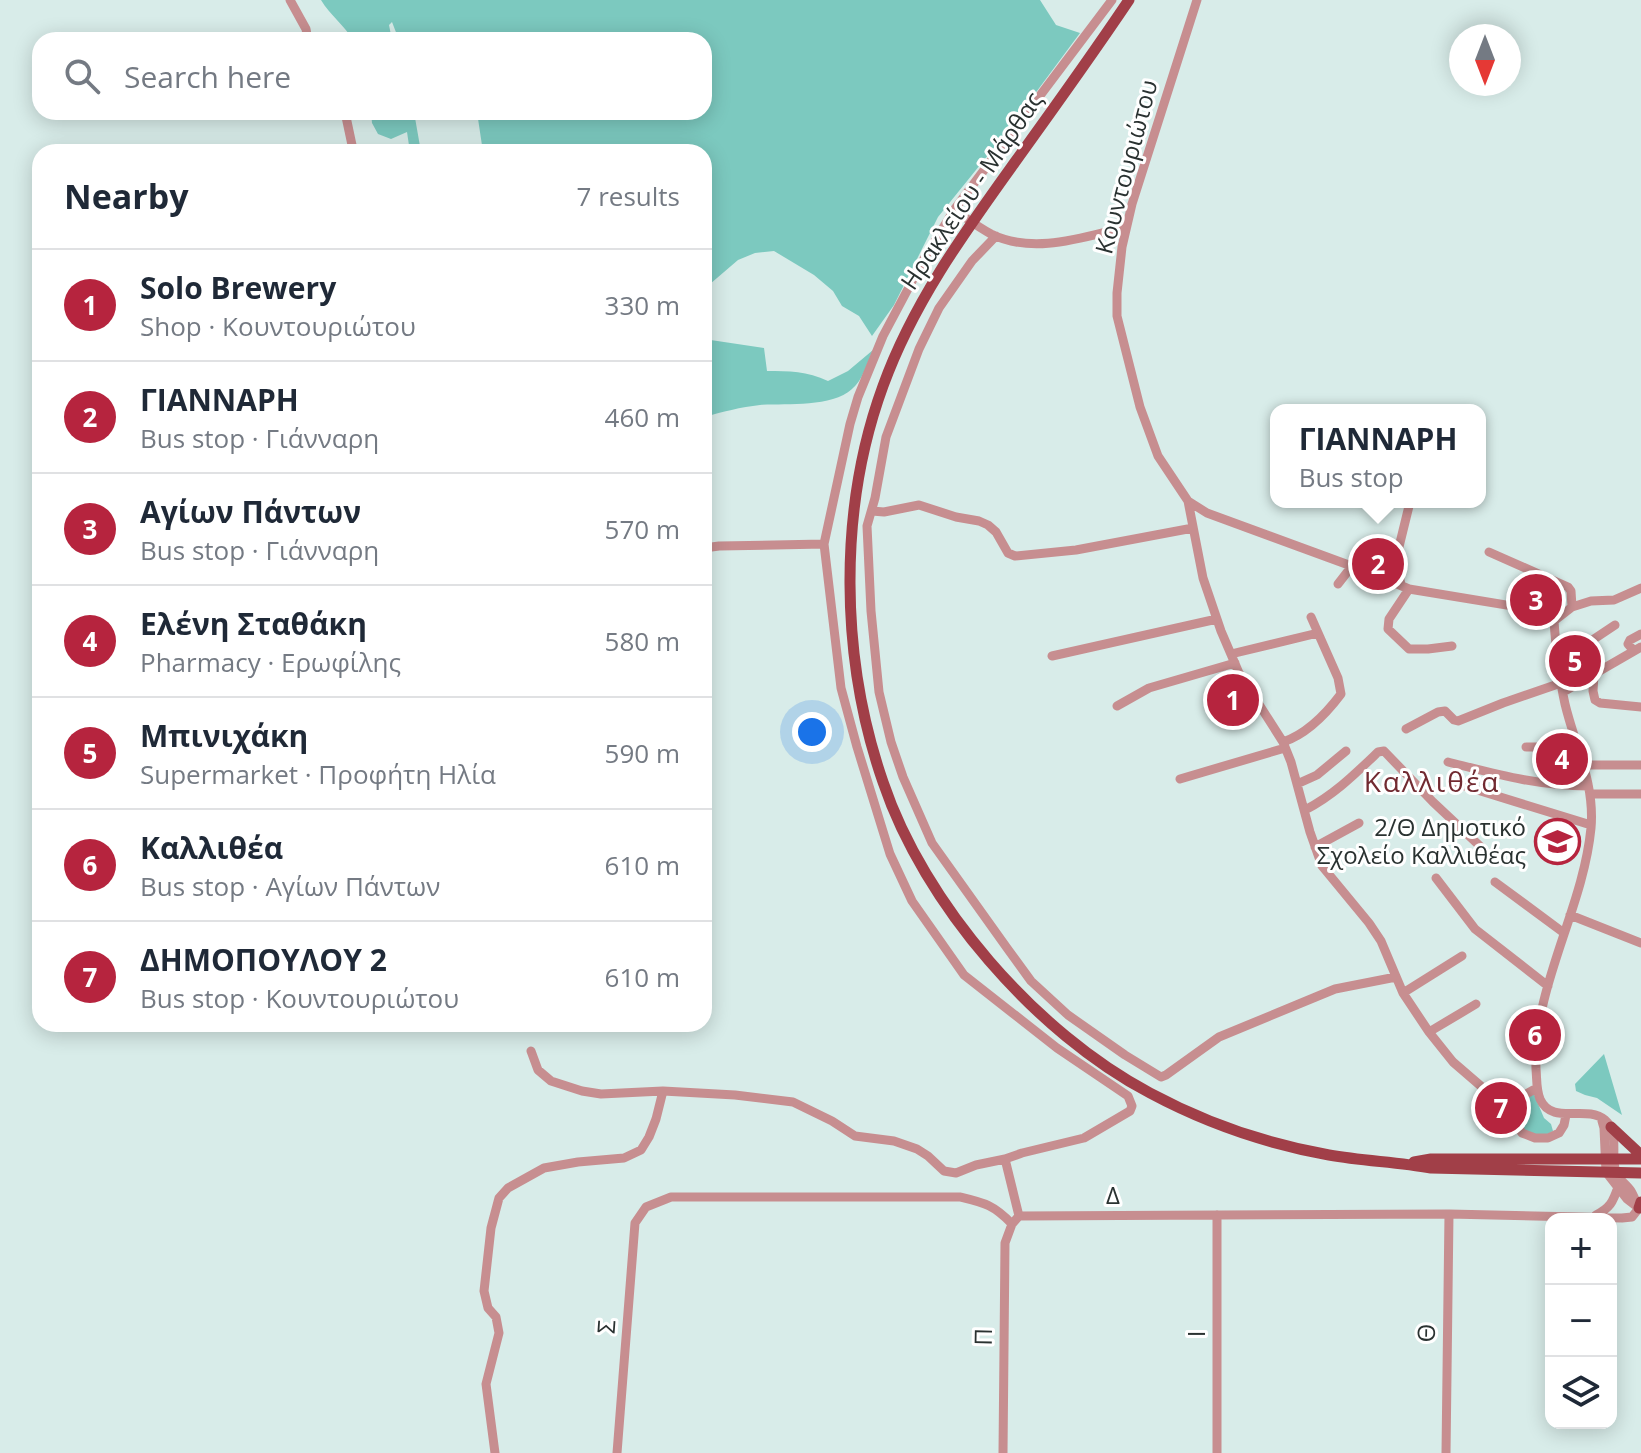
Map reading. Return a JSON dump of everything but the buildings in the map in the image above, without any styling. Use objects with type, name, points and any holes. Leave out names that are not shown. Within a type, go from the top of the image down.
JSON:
[{"type":"main road","name":"Ηρακλείου - Μάρθας","points":[[1129,0],[962,235],[929,288],[900,344],[868,433],[851,538],[849,585],[853,635],[869,739],[902,829],[953,916],[1001,974],[1053,1028],[1096,1061],[1149,1093],[1197,1116],[1240,1132],[1324,1154],[1372,1162],[1431,1168],[1641,1173]]},
{"type":"main road","points":[[1611,1127],[1641,1157]]},
{"type":"main road","name":"Ηρακλείου - Μάρθας","points":[[1405,1163],[1431,1159],[1641,1157]]},
{"type":"street","points":[[290,0],[307,32]]},
{"type":"street","points":[[531,1051],[538,1070],[563,1086],[601,1094],[663,1091],[793,1102],[855,1136],[894,1141],[917,1149],[944,1171],[956,1173],[976,1165],[1084,1138],[1130,1111],[1132,1106],[1128,1096],[1057,1048],[964,975],[912,901],[890,854],[841,688],[824,544],[850,424],[883,336],[954,210],[1112,0]]},
{"type":"street","name":"Κουντουριώτου","points":[[1197,0],[1126,227],[1117,293],[1122,342],[1151,438],[1165,467],[1188,501],[1203,578],[1217,619],[1248,687],[1284,745],[1322,866],[1381,941],[1403,993],[1429,1032],[1453,1062],[1504,1106],[1522,1133],[1535,1138],[1548,1138],[1559,1133],[1566,1115]]},
{"type":"street","points":[[347,120],[352,144]]},
{"type":"street","points":[[954,210],[996,236],[1019,242],[1062,242],[1126,227]]},
{"type":"street","points":[[996,236],[972,261],[939,308],[919,349],[886,437],[867,526],[879,692],[903,777],[932,843],[1031,981],[1068,1015],[1161,1077],[1219,1037],[1335,989],[1396,977]]},
{"type":"street","points":[[1188,501],[1207,513],[1405,587],[1537,610],[1554,621],[1565,706],[1584,765],[1591,825],[1587,854],[1541,1010],[1537,1040],[1537,1088],[1545,1107],[1566,1115],[1577,1112],[1601,1117],[1611,1127],[1614,1141],[1610,1159]]},
{"type":"street","points":[[872,511],[884,512],[919,505],[979,521],[996,532],[1008,553],[1015,556],[1076,550],[1193,528]]},
{"type":"street","points":[[1409,508],[1396,559],[1405,587],[1389,619],[1388,629],[1409,649],[1452,646]]},
{"type":"street","points":[[712,547],[824,544]]},
{"type":"street","points":[[1489,552],[1568,587],[1572,607]]},
{"type":"street","points":[[1338,584],[1352,566]]},
{"type":"street","points":[[1554,621],[1572,607],[1591,601],[1614,600],[1640,588]]},
{"type":"street","points":[[1180,779],[1284,745],[1305,731],[1341,694],[1338,678],[1311,617]]},
{"type":"street","points":[[1052,656],[1217,619]]},
{"type":"street","points":[[1558,663],[1615,625]]},
{"type":"street","points":[[1117,706],[1149,688],[1233,658],[1318,633]]},
{"type":"street","points":[[1638,649],[1628,644],[1641,634]]},
{"type":"street","points":[[1406,729],[1442,711],[1458,721],[1503,703],[1562,688],[1594,675],[1638,649]]},
{"type":"street","points":[[1594,675],[1595,700],[1641,707]]},
{"type":"street","points":[[1526,747],[1579,747]]},
{"type":"street","points":[[1297,784],[1317,775],[1346,751]]},
{"type":"street","points":[[1305,810],[1324,800],[1378,752],[1384,751],[1482,848]]},
{"type":"street","points":[[1448,762],[1526,781],[1641,794]]},
{"type":"street","points":[[1584,765],[1641,765]]},
{"type":"street","points":[[1458,784],[1591,825]]},
{"type":"street","points":[[1315,847],[1359,823]]},
{"type":"street","points":[[1436,878],[1475,929],[1548,986]]},
{"type":"street","points":[[1495,882],[1564,933]]},
{"type":"street","points":[[1570,915],[1641,943]]},
{"type":"street","points":[[1403,993],[1462,956]]},
{"type":"street","points":[[1429,1032],[1476,1004]]},
{"type":"street","points":[[1504,1106],[1537,1088]]},
{"type":"street","points":[[495,1453],[486,1384],[499,1333],[496,1317],[488,1308],[484,1291],[491,1228],[499,1198],[508,1188],[544,1168],[624,1158],[641,1150],[656,1119],[663,1091]]},
{"type":"street","points":[[1601,1117],[1611,1172],[1627,1199],[1640,1207]]},
{"type":"street","points":[[1005,1159],[1015,1220]]},
{"type":"street","points":[[1611,1172],[1632,1192],[1640,1207]]},
{"type":"street","points":[[1599,1213],[1613,1203],[1618,1187]]},
{"type":"street","name":"Σ","points":[[617,1453],[635,1223],[646,1207],[671,1197],[960,1197],[983,1202],[1015,1220]]},
{"type":"street","name":"Δ","points":[[1617,1218],[1632,1217],[1640,1207]]},
{"type":"street","name":"Θ","points":[[1446,1453],[1449,1214]]},
{"type":"street","name":"Δ","points":[[1015,1220],[1217,1215],[1545,1215]]},
{"type":"street","name":"Ι","points":[[1217,1215],[1217,1453]]},
{"type":"street","name":"Π","points":[[1003,1453],[1005,1243],[1015,1220]]},
{"type":"shaded area","points":[[321,0],[1040,0],[1056,25],[1080,33],[938,217],[894,305],[872,336],[859,316],[842,306],[833,291],[814,275],[774,251],[755,253],[738,260],[712,282],[712,144],[482,144],[478,120],[712,120],[712,32],[396,32],[392,22],[389,25],[390,32],[347,32]]},
{"type":"shaded area","points":[[372,120],[415,120],[420,144],[409,144],[407,132],[391,139],[378,134]]},
{"type":"shaded area","points":[[712,340],[764,348],[767,371],[805,373],[828,381],[848,371],[873,350],[859,381],[843,395],[821,402],[732,410],[712,415]]},
{"type":"shaded area","points":[[1604,1054],[1622,1115],[1597,1098],[1576,1091],[1575,1084]]},
{"type":"shaded area","points":[[1534,1094],[1553,1131],[1539,1139],[1518,1128],[1509,1110]]},
{"type":"place","name":"ΓΙΑΝΝΑΡΗ","points":[[1378,564]]},
{"type":"place","name":"Αγίων Πάντων","points":[[1536,600]]},
{"type":"place","name":"Μπινιχάκη","points":[[1575,661]]},
{"type":"place","name":"Solo Brewery","points":[[1233,700]]},
{"type":"place","name":"Ελένη Σταθάκη","points":[[1562,759]]},
{"type":"place","name":"2/Θ Δημοτικό Σχολείο Καλλιθέας","points":[[1557,842]]},
{"type":"place","name":"Καλλιθέα","points":[[1535,1035]]},
{"type":"place","name":"ΔΗΜΟΠΟΥΛΟΥ 2","points":[[1501,1108]]},
{"type":"district","name":"Καλλιθέα","points":[[1432,782]]}]
